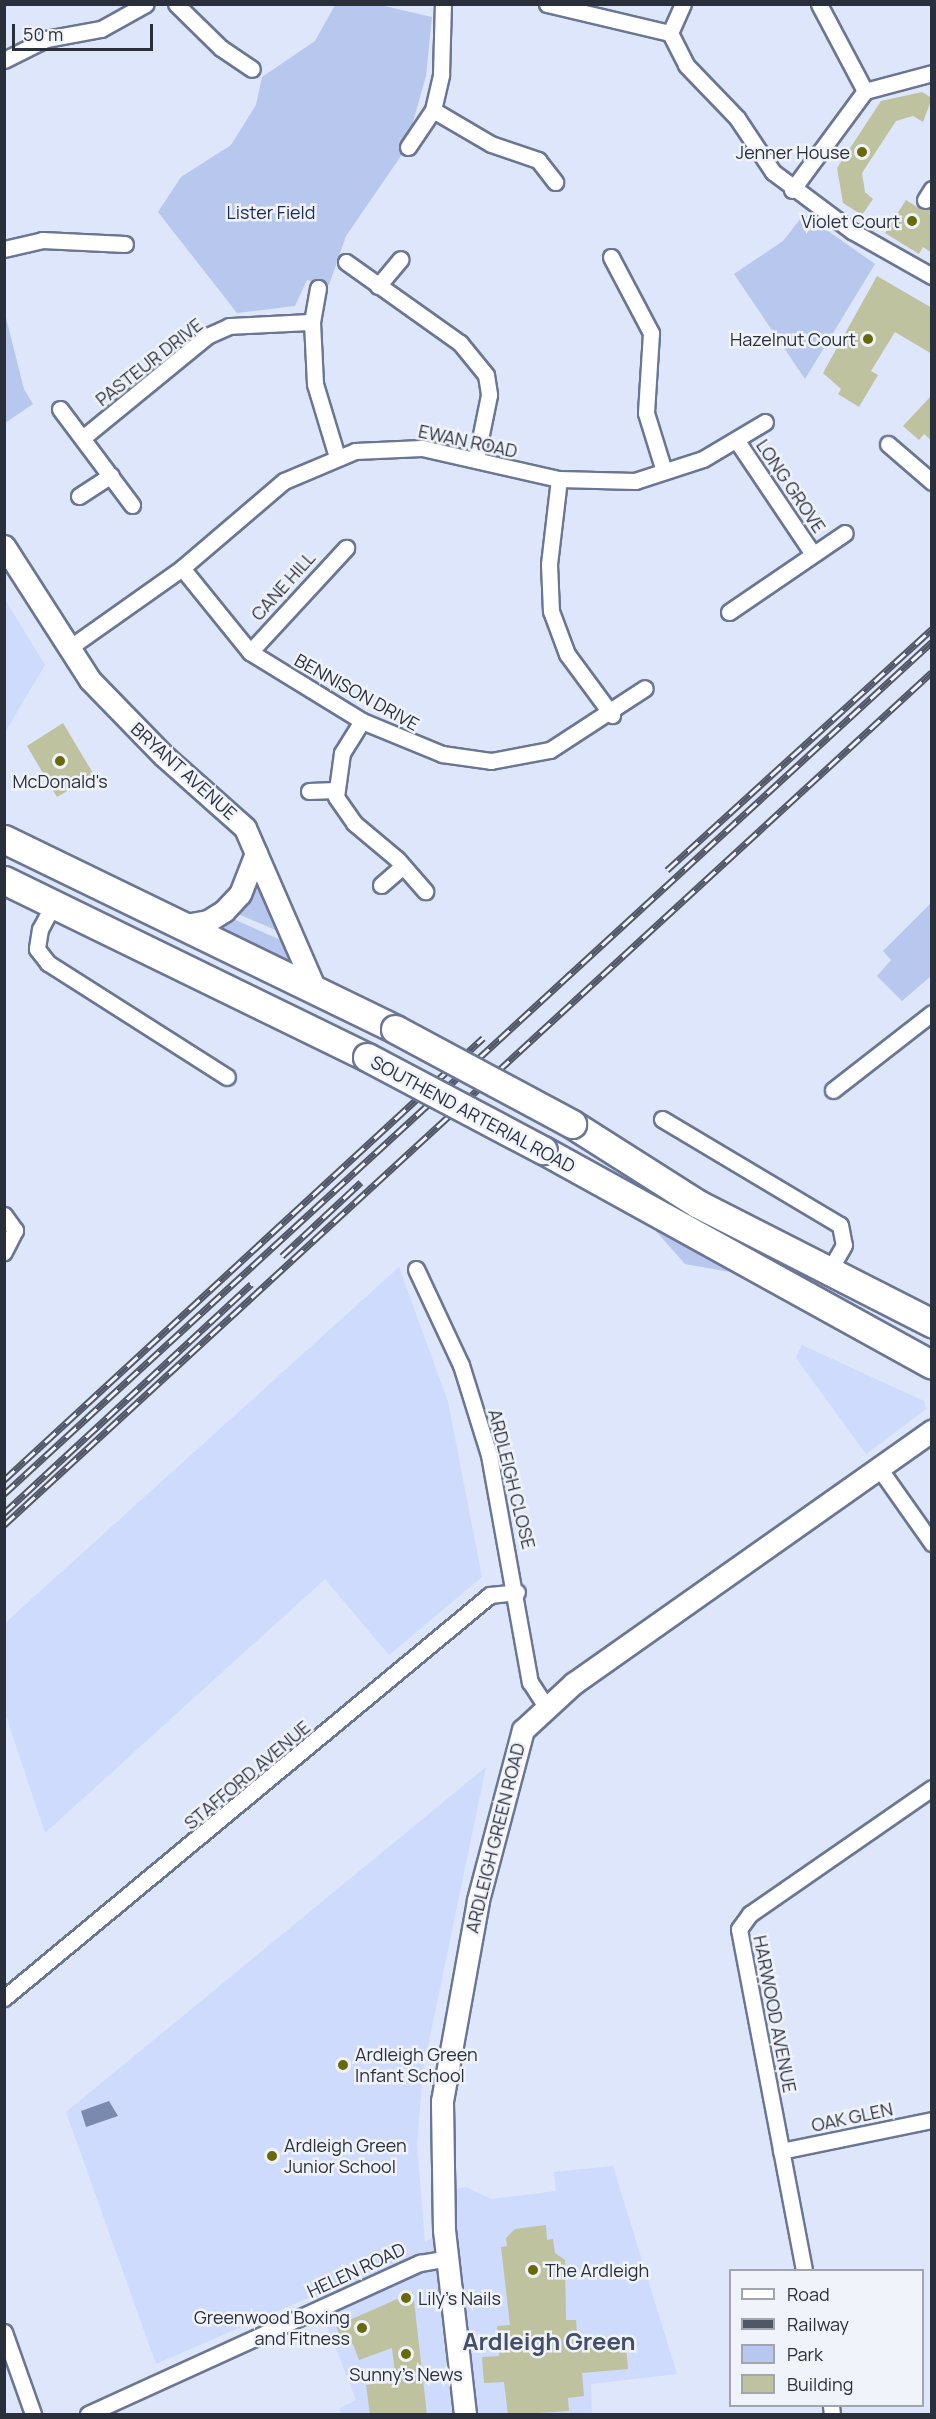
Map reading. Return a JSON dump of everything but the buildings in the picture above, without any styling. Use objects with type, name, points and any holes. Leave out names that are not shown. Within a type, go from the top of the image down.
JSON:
[{"type":"highway","name":"SOUTHEND ARTERIAL ROAD","points":[[4,839],[395,1029],[572,1124],[698,1204],[828,1273],[932,1323]]},
{"type":"highway","name":"SOUTHEND ARTERIAL ROAD","points":[[4,880],[367,1057],[543,1150],[932,1365]]},
{"type":"highway","points":[[882,1299],[908,1330],[932,1344]]},
{"type":"street","points":[[4,60],[46,39],[101,29],[146,4]]},
{"type":"street","points":[[176,4],[221,48],[252,69]]},
{"type":"street","points":[[408,147],[433,110],[441,74],[443,4]]},
{"type":"street","points":[[547,4],[670,33]]},
{"type":"street","points":[[670,33],[683,4]]},
{"type":"street","points":[[819,4],[865,91]]},
{"type":"street","points":[[670,33],[686,65],[792,190],[852,231],[932,276]]},
{"type":"street","points":[[792,190],[865,91],[932,73]]},
{"type":"street","points":[[433,110],[491,144],[538,160],[555,182]]},
{"type":"street","points":[[4,249],[42,240],[125,244]]},
{"type":"street","points":[[611,257],[651,333],[646,412],[664,471]]},
{"type":"street","points":[[378,286],[401,259]]},
{"type":"street","points":[[346,262],[460,343],[486,375],[489,395],[476,459]]},
{"type":"street","points":[[318,288],[312,322],[315,384],[337,457]]},
{"type":"street","name":"PASTEUR DRIVE","points":[[85,436],[207,336],[229,326],[312,322]]},
{"type":"street","points":[[60,409],[85,436],[132,505]]},
{"type":"street","name":"EWAN ROAD","points":[[69,648],[182,568],[284,481],[337,457],[414,447],[559,479],[635,481],[737,441],[765,422]]},
{"type":"street","name":"LONG GROVE","points":[[737,441],[813,554]]},
{"type":"street","points":[[888,444],[932,482]]},
{"type":"street","points":[[78,496],[111,475]]},
{"type":"street","points":[[559,479],[549,564],[551,611],[567,654],[612,715]]},
{"type":"street","name":"LONG GROVE","points":[[729,612],[845,533]]},
{"type":"street","name":"BRYANT AVENUE","points":[[4,546],[90,680],[164,756],[232,812],[256,852],[315,989]]},
{"type":"street","name":"CANE HILL","points":[[250,652],[346,548]]},
{"type":"street","name":"BENNISON DRIVE","points":[[182,568],[250,652],[362,721],[420,748],[490,761],[549,750],[612,715],[645,688]]},
{"type":"street","points":[[362,721],[342,753],[336,790],[354,823],[403,866],[425,891]]},
{"type":"street","points":[[309,791],[336,790]]},
{"type":"street","points":[[180,926],[208,921],[224,911],[240,894],[256,852]]},
{"type":"street","points":[[381,885],[403,866]]},
{"type":"street","points":[[53,905],[40,929],[37,949],[48,963],[227,1077]]},
{"type":"street","points":[[833,1090],[932,1013]]},
{"type":"street","points":[[662,1119],[840,1225],[844,1245],[828,1273]]},
{"type":"street","points":[[4,1215],[15,1230],[4,1252]]},
{"type":"street","name":"ARDLEIGH CLOSE","points":[[416,1269],[461,1365],[489,1455],[517,1592],[530,1682],[545,1705]]},
{"type":"street","name":"ARDLEIGH GREEN ROAD","points":[[465,2415],[447,2258],[439,2148],[459,1989],[515,1752],[523,1730],[545,1705],[932,1430]]},
{"type":"street","points":[[879,1468],[932,1543]]},
{"type":"street","name":"STAFFORD AVENUE","points":[[4,1998],[490,1595],[517,1592]]},
{"type":"street","name":"HARWOOD AVENUE","points":[[804,2269],[739,1929],[750,1914],[932,1788]]},
{"type":"street","name":"OAK GLEN","points":[[781,2151],[932,2120]]},
{"type":"street","name":"HELEN ROAD","points":[[88,2415],[420,2263],[447,2258]]},
{"type":"street","points":[[4,2332],[33,2415]]},
{"type":"shaded area","points":[[4,598],[45,665],[5,732],[4,732]]},
{"type":"shaded area","points":[[399,1267],[448,1402],[482,1577],[389,1655],[325,1579],[45,1833],[5,1713],[5,1623]]},
{"type":"shaded area","points":[[802,1345],[924,1401],[926,1409],[866,1454],[796,1358]]},
{"type":"shaded area","points":[[486,1767],[423,2070],[417,2145],[425,2242],[444,2230],[441,2192],[466,2187],[491,2199],[556,2191],[554,2172],[613,2166],[677,2374],[591,2384],[592,2414],[342,2414],[339,2409],[356,2400],[315,2295],[156,2364],[66,2112]]},
{"type":"shaded area","points":[[109,2101],[118,2116],[86,2127],[81,2111]]},
{"type":"green space","name":"Lister Field","points":[[335,5],[380,5],[432,17],[426,76],[405,150],[346,236],[329,285],[307,280],[295,306],[237,313],[158,212],[181,177],[231,145],[256,105],[262,77],[315,41]]},
{"type":"green space","points":[[804,214],[875,264],[805,379],[734,274],[783,241]]},
{"type":"green space","points":[[5,314],[24,389],[33,404],[5,423]]},
{"type":"green space","points":[[257,880],[280,932],[238,914]]},
{"type":"green space","points":[[931,903],[931,976],[902,1001],[877,976],[891,960],[883,951]]},
{"type":"green space","points":[[231,918],[283,941],[290,960],[219,930]]},
{"type":"green space","points":[[655,1230],[696,1250],[730,1272],[685,1264]]},
{"type":"railway","points":[[667,870],[932,629]]},
{"type":"railway","points":[[4,1494],[932,642]]},
{"type":"railway","points":[[4,1525],[932,672]]},
{"type":"railway","points":[[4,1480],[483,1038]]},
{"type":"railway","points":[[282,1256],[361,1182]]},
{"type":"railway","points":[[4,1513],[251,1284]]},
{"type":"place","name":"Jenner House","points":[[862,152]]},
{"type":"place","name":"Violet Court","points":[[912,221]]},
{"type":"place","name":"Hazelnut Court","points":[[868,339]]},
{"type":"place","name":"McDonald's","points":[[60,761]]},
{"type":"place","name":"Ardleigh Green Infant School","points":[[343,2065]]},
{"type":"place","name":"Ardleigh Green Junior School","points":[[272,2156]]},
{"type":"place","name":"The Ardleigh","points":[[533,2270]]},
{"type":"place","name":"Lily's Nails","points":[[406,2298]]},
{"type":"place","name":"Greenwood Boxing and Fitness","points":[[362,2328]]},
{"type":"place","name":"Sunny's News","points":[[406,2354]]},
{"type":"district","name":"Ardleigh Green","points":[[549,2341]]}]
